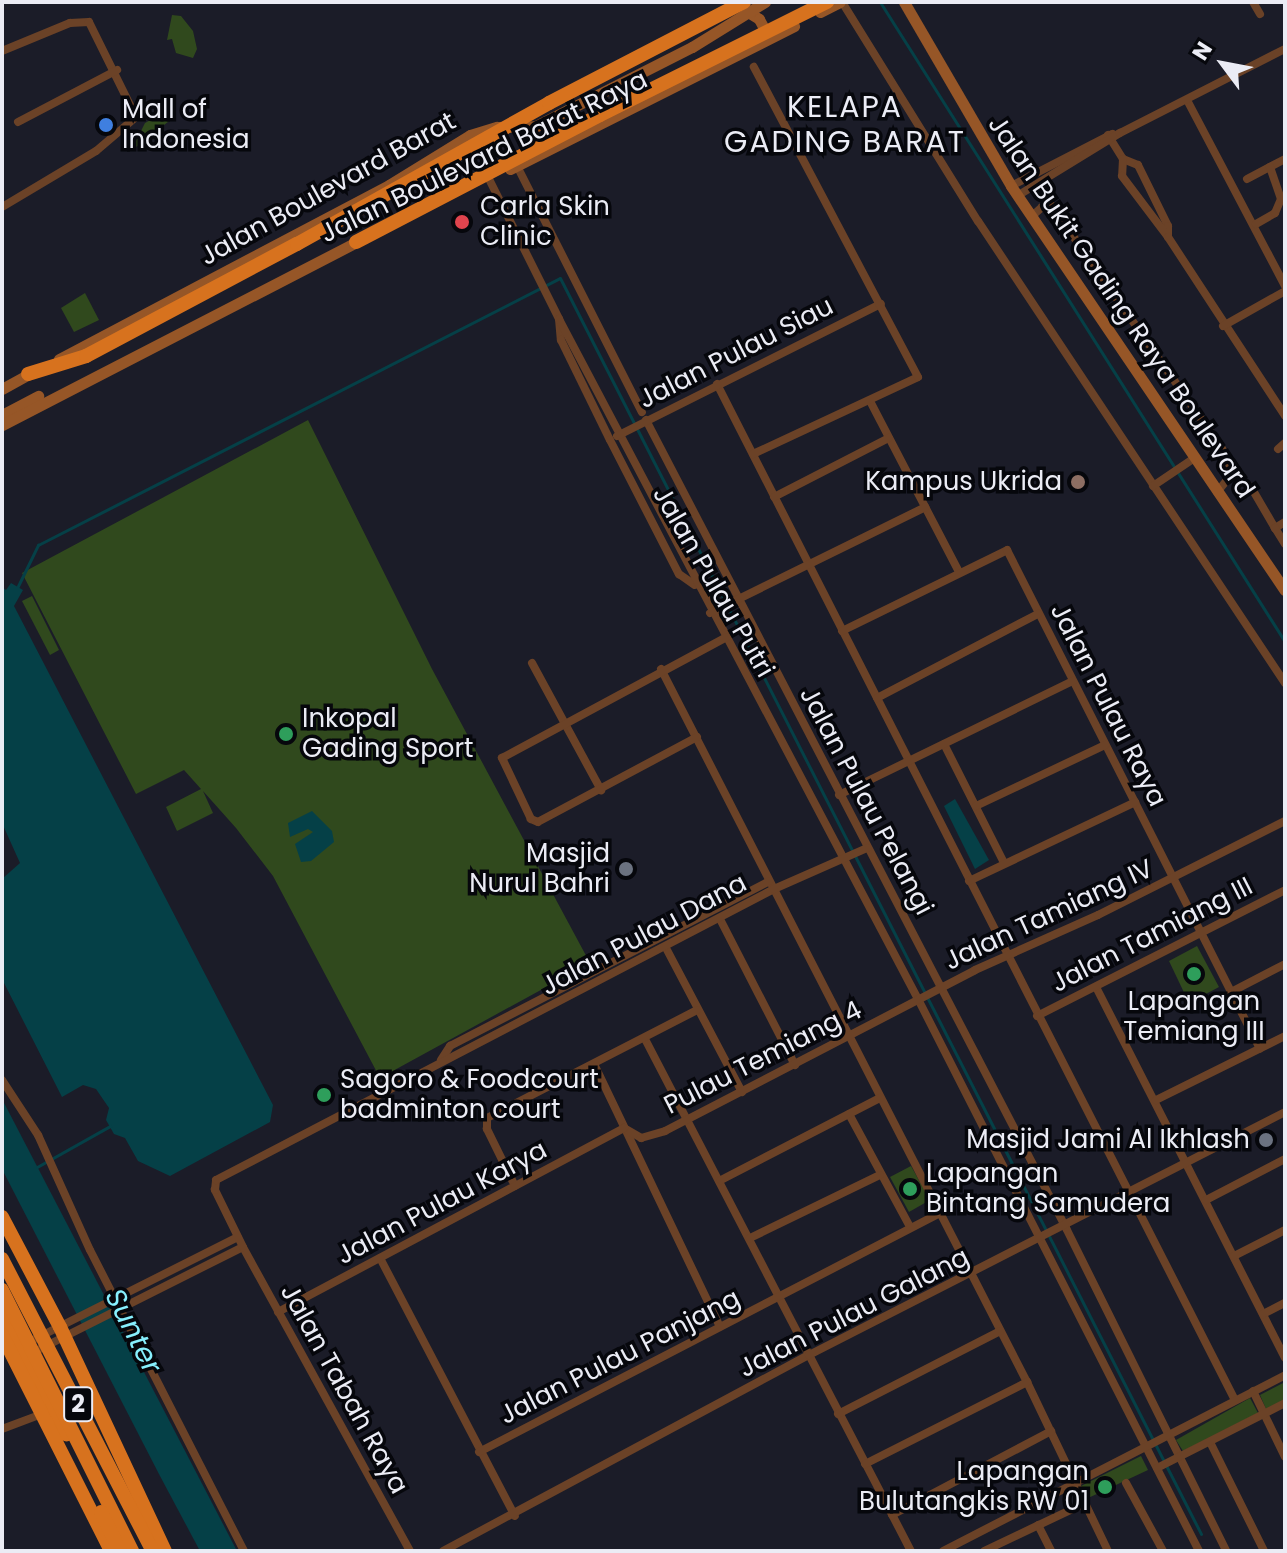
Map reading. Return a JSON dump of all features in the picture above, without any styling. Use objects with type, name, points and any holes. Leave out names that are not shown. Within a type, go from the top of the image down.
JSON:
[{"type":"highway","points":[[356,242],[827,2]]},
{"type":"highway","points":[[28,374],[86,356],[746,7]]},
{"type":"highway","points":[[2,1217],[23,1258],[69,1328],[165,1551]]},
{"type":"highway","points":[[2,1280],[23,1258]]},
{"type":"highway","name":"2","points":[[2,1259],[153,1551]]},
{"type":"highway","name":"2","points":[[2,1290],[130,1551]]},
{"type":"highway","points":[[2,1310],[24,1351],[42,1403],[112,1551]]},
{"type":"highway","points":[[2,1335],[130,1551]]},
{"type":"highway","points":[[89,1466],[93,1495],[120,1551]]},
{"type":"highway","points":[[112,1551],[119,1533]]},
{"type":"main road","name":"Jalan Boulevard Barat","points":[[2,389],[397,180],[470,135],[497,127],[536,126],[692,47],[746,7],[765,2]]},
{"type":"main road","name":"Jalan Boulevard Barat Raya","points":[[73,385],[841,2]]},
{"type":"main road","name":"Jalan Bukit Gading Raya Boulevard","points":[[904,2],[1014,191],[1188,462],[1217,492],[1285,590]]},
{"type":"main road","points":[[746,7],[759,19],[769,39]]},
{"type":"main road","points":[[2,415],[47,391],[73,385]]},
{"type":"main road","points":[[2,425],[73,385]]},
{"type":"street","points":[[841,2],[978,221],[1157,483],[1285,683]]},
{"type":"street","points":[[1253,2],[1260,14]]},
{"type":"street","points":[[2,51],[84,20],[93,26],[134,106],[131,125],[2,207]]},
{"type":"street","points":[[1014,191],[1064,157],[1110,138],[1285,49]]},
{"type":"street","points":[[753,454],[918,377],[754,67]]},
{"type":"street","points":[[18,122],[117,70]]},
{"type":"street","points":[[1187,100],[1285,288],[1223,326]]},
{"type":"street","points":[[1110,138],[1123,159],[1122,176],[1168,237],[1223,326],[1285,416]]},
{"type":"street","points":[[1014,191],[1069,166],[1110,138]]},
{"type":"street","points":[[1064,157],[1069,166]]},
{"type":"street","points":[[1123,159],[1138,165],[1168,226],[1168,237]]},
{"type":"street","points":[[1247,179],[1285,159]]},
{"type":"street","name":"Jalan Pulau Pelangi","points":[[517,166],[736,600],[839,795],[864,850],[939,988],[1226,1551]]},
{"type":"street","points":[[1256,224],[1275,213],[1281,199],[1270,167]]},
{"type":"street","name":"Jalan Pulau Putri","points":[[489,179],[559,319],[561,340],[580,381],[679,574],[696,586],[727,637],[920,998],[1199,1551]]},
{"type":"street","points":[[1031,217],[1042,207],[1052,206],[1222,449],[1233,473],[1217,492]]},
{"type":"street","name":"Jalan Pulau Siau","points":[[610,440],[643,418],[881,304]]},
{"type":"street","points":[[559,319],[621,434],[696,586]]},
{"type":"street","points":[[580,381],[589,375]]},
{"type":"street","points":[[717,384],[1005,956],[1235,1400]]},
{"type":"street","points":[[842,631],[959,572],[870,401]]},
{"type":"street","points":[[774,497],[889,438]]},
{"type":"street","points":[[1157,483],[1188,462]]},
{"type":"street","points":[[1251,487],[1285,544]]},
{"type":"street","points":[[712,612],[925,507]]},
{"type":"street","points":[[1275,528],[1285,522]]},
{"type":"street","points":[[660,535],[669,530]]},
{"type":"street","name":"Jalan Pulau Raya","points":[[959,572],[1007,550],[1260,1049]]},
{"type":"street","points":[[877,698],[1038,614]]},
{"type":"street","points":[[697,737],[538,822],[531,819],[504,766],[503,754],[727,637]]},
{"type":"street","points":[[532,663],[601,790]]},
{"type":"street","points":[[661,669],[1027,1382],[1108,1551]]},
{"type":"street","points":[[839,795],[1073,681]]},
{"type":"street","points":[[944,744],[1004,863]]},
{"type":"street","points":[[976,806],[1105,745]]},
{"type":"street","points":[[969,881],[1135,802]]},
{"type":"street","name":"Jalan Tamiang IV","points":[[920,998],[1173,879],[1285,821]]},
{"type":"street","name":"Jalan Pulau Dana","points":[[236,1238],[215,1190],[219,1176],[441,1060],[721,921],[774,889],[864,850]]},
{"type":"street","name":"Jalan Pulau Dana","points":[[441,1060],[450,1046],[769,881]]},
{"type":"street","name":"Jalan Tamiang III","points":[[1037,1016],[1285,890]]},
{"type":"street","points":[[721,921],[795,1065]]},
{"type":"street","points":[[666,948],[742,1092]]},
{"type":"street","points":[[1231,992],[1285,964]]},
{"type":"street","points":[[1096,987],[1285,1358]]},
{"type":"street","name":"Pulau Temiang 4","points":[[624,1128],[649,1137],[849,1039],[920,998]]},
{"type":"street","points":[[515,1186],[487,1129],[487,1118],[595,1066],[697,1010]]},
{"type":"street","points":[[1156,1100],[1285,1036]]},
{"type":"street","points":[[645,1039],[721,1180],[838,1414],[911,1551]]},
{"type":"street","points":[[595,1066],[720,1327]]},
{"type":"street","points":[[2,1080],[51,1161],[90,1250],[244,1551]]},
{"type":"street","points":[[721,1180],[880,1098]]},
{"type":"street","name":"Jalan Pulau Galang","points":[[443,1551],[515,1516],[809,1355],[1044,1239],[1285,1112]]},
{"type":"street","points":[[849,1114],[910,1227]]},
{"type":"street","name":"Jalan Pulau Karya","points":[[278,1312],[624,1128]]},
{"type":"street","points":[[1206,1200],[1285,1159]]},
{"type":"street","points":[[750,1238],[880,1175]]},
{"type":"street","name":"Jalan Pulau Panjang","points":[[479,1452],[780,1299],[940,1213]]},
{"type":"street","points":[[1234,1256],[1285,1230]]},
{"type":"street","points":[[118,1305],[236,1238]]},
{"type":"street","name":"Jalan Tabah Raya","points":[[236,1238],[410,1551]]},
{"type":"street","points":[[24,1351],[242,1248]]},
{"type":"street","name":"Jalan Pulau Panjang","points":[[380,1258],[515,1516]]},
{"type":"street","points":[[1263,1314],[1285,1303]]},
{"type":"street","points":[[838,1414],[1000,1331]]},
{"type":"street","points":[[943,1551],[1170,1437],[1285,1375]]},
{"type":"street","points":[[865,1464],[1027,1382]]},
{"type":"street","points":[[1253,1391],[1285,1457]]},
{"type":"street","points":[[2,1429],[42,1403]]},
{"type":"street","points":[[1158,1468],[1179,1454],[1210,1442],[1285,1403]]},
{"type":"street","points":[[892,1515],[1051,1431]]},
{"type":"street","points":[[1210,1442],[1264,1551]]},
{"type":"street","points":[[1126,1483],[1163,1551]]},
{"type":"street","points":[[984,1551],[1083,1504]]},
{"type":"street","points":[[1038,1525],[1051,1551]]},
{"type":"street","points":[[1004,1541],[1009,1551]]},
{"type":"green space","points":[[172,15],[181,16],[193,31],[197,49],[193,58],[176,53],[172,39],[167,40]]},
{"type":"green space","points":[[170,109],[175,110],[173,118],[131,151],[145,123]]},
{"type":"green space","points":[[85,293],[99,320],[74,332],[61,308]]},
{"type":"green space","name":"Inkopal Gading Sport","points":[[308,420],[432,669],[590,963],[380,1078],[273,876],[236,828],[203,791],[213,813],[177,831],[166,807],[201,789],[184,770],[136,794],[22,573]]},
{"type":"green space","points":[[32,596],[59,650],[50,655],[22,601]]},
{"type":"green space","name":"Lapangan Temiang III","points":[[1197,946],[1219,987],[1189,1003],[1169,961]]},
{"type":"green space","name":"Lapangan Bintang Samudera","points":[[911,1166],[930,1200],[909,1212],[890,1177]]},
{"type":"green space","points":[[1285,1382],[1285,1399],[1266,1409],[1260,1395]]},
{"type":"green space","points":[[1250,1398],[1258,1413],[1183,1451],[1176,1440]]},
{"type":"green space","name":"Lapangan Bulutangkis RW 01","points":[[1141,1456],[1148,1470],[1086,1499],[1081,1486]]},
{"type":"shaded area","points":[[11,583],[23,590],[14,606],[273,1105],[270,1122],[170,1176],[138,1161],[125,1138],[114,1134],[106,1120],[109,1108],[96,1089],[83,1085],[62,1097],[2,979],[2,879],[20,863],[2,823],[2,587],[6,590]]},
{"type":"shaded area","points":[[955,799],[989,860],[975,869],[944,806]]},
{"type":"shaded area","points":[[312,811],[332,831],[334,842],[311,861],[301,862],[295,844],[313,832],[308,829],[290,837],[288,823]]},
{"type":"shaded area","points":[[2,1099],[237,1551],[200,1551],[160,1476],[2,1169]]},
{"type":"waterway","points":[[880,2],[1285,642]]},
{"type":"waterway","points":[[18,586],[38,545],[560,278],[1201,1534]]},
{"type":"waterway","points":[[37,1167],[110,1126]]},
{"type":"place","name":"Mall of Indonesia","points":[[106,125]]},
{"type":"place","name":"Carla Skin Clinic","points":[[462,222]]},
{"type":"place","name":"Kampus Ukrida","points":[[1078,482]]},
{"type":"place","name":"Inkopal Gading Sport","points":[[286,734]]},
{"type":"place","name":"Masjid Nurul Bahri","points":[[626,869]]},
{"type":"place","name":"Lapangan Temiang III","points":[[1194,974]]},
{"type":"place","name":"Sagoro & Foodcourt badminton court","points":[[324,1095]]},
{"type":"place","name":"Masjid Jami Al Ikhlash","points":[[1266,1140]]},
{"type":"place","name":"Lapangan Bintang Samudera","points":[[910,1189]]},
{"type":"place","name":"Lapangan Bulutangkis RW 01","points":[[1105,1487]]},
{"type":"district","name":"KELAPA GADING BARAT","points":[[845,124]]},
{"type":"water label","name":"Sunter","points":[[133,1331]]}]
